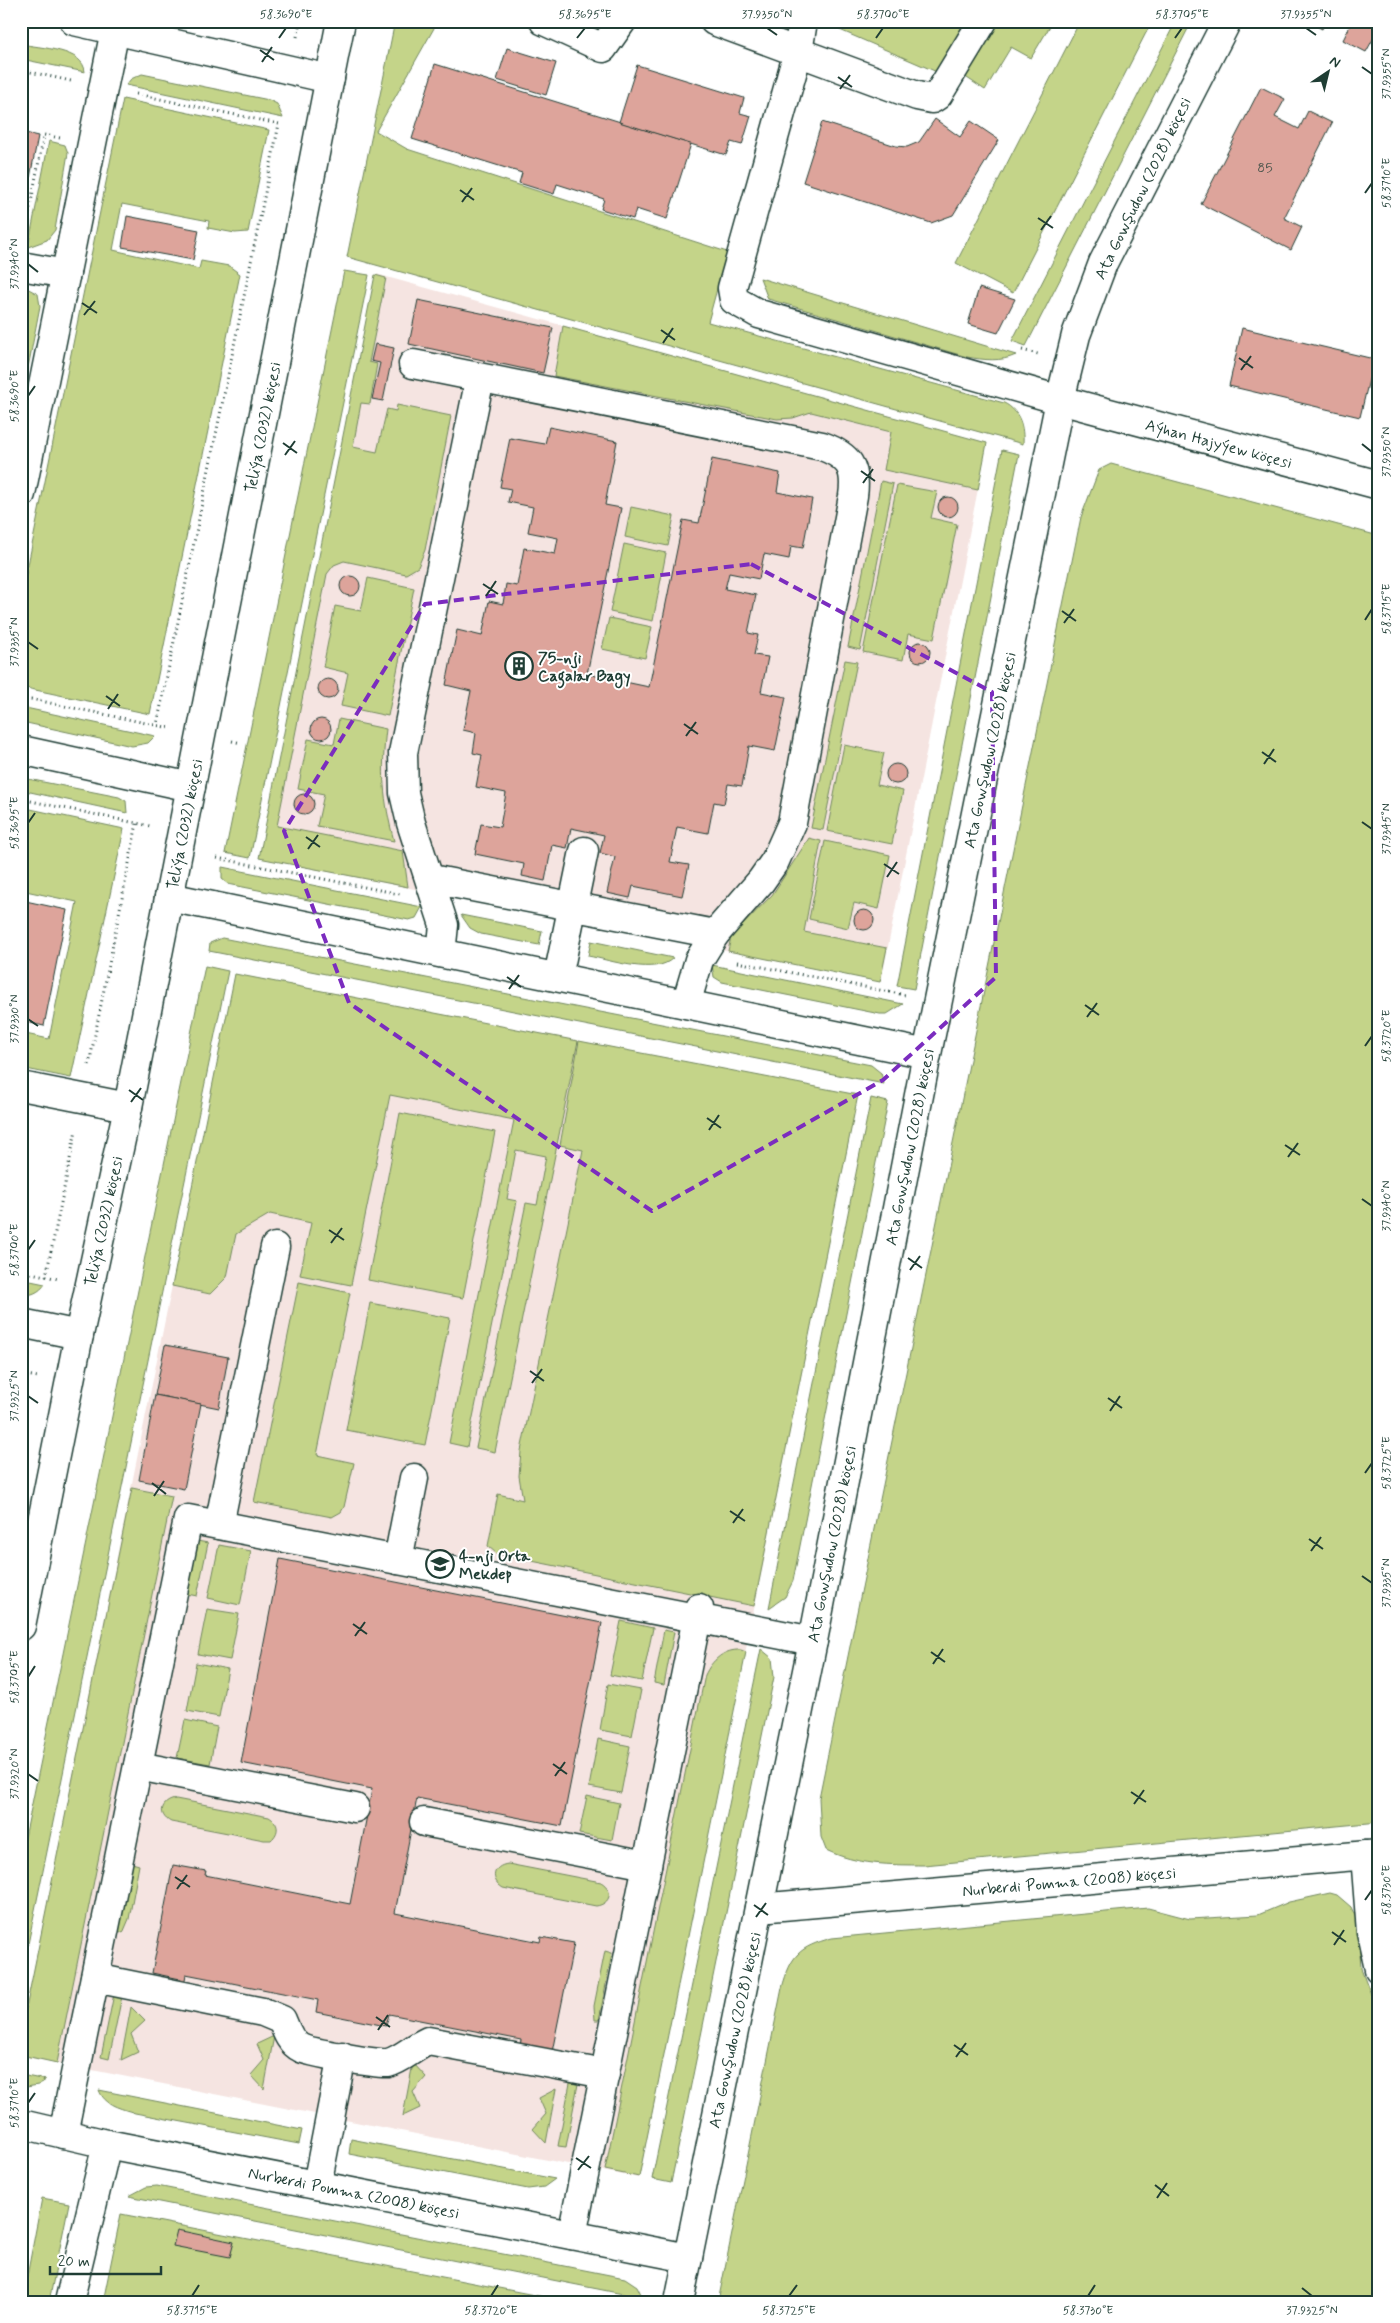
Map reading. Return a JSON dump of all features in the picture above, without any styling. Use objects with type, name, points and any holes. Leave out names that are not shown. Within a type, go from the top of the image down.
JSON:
[{"type":"street","points":[[74,21],[330,79]]},
{"type":"street","name":"Teliýa (2032) köçesi","points":[[21,1626],[79,1335],[128,1107],[341,21]]},
{"type":"street","points":[[544,21],[603,48],[622,21]]},
{"type":"street","points":[[714,21],[917,96],[932,99],[938,95],[983,21]]},
{"type":"street","points":[[798,52],[803,21]]},
{"type":"street","name":"Ata Gowşudow (2028) köçesi","points":[[679,2302],[813,1641],[927,1054],[1060,400],[1076,335],[1103,263],[1227,21]]},
{"type":"street","points":[[21,494],[115,30]]},
{"type":"street","name":"Aýhan Hajyýew köçesi","points":[[798,52],[732,288],[734,300],[759,314],[1060,400],[1379,485]]},
{"type":"street","points":[[21,266],[66,274]]},
{"type":"street","points":[[414,364],[822,446],[837,452],[850,463],[856,480],[792,823],[775,861],[761,882],[716,934],[699,960],[686,1004]]},
{"type":"street","points":[[441,953],[444,925],[431,879],[411,823],[404,793],[403,753],[480,378]]},
{"type":"street","points":[[21,750],[191,787]]},
{"type":"street","points":[[558,978],[584,851]]},
{"type":"street","points":[[431,879],[716,934]]},
{"type":"street","points":[[169,897],[927,1054]]},
{"type":"street","points":[[21,1086],[128,1107]]},
{"type":"street","points":[[219,1525],[275,1246]]},
{"type":"street","points":[[21,1323],[79,1335]]},
{"type":"street","points":[[398,1560],[414,1478]]},
{"type":"street","points":[[63,2134],[188,1519],[398,1560],[698,1613],[813,1641]]},
{"type":"street","points":[[572,2235],[698,1613]]},
{"type":"street","points":[[138,1766],[355,1808]]},
{"type":"street","points":[[424,1822],[647,1865]]},
{"type":"street","points":[[1372,1855],[1371,1932],[1379,1969]]},
{"type":"street","name":"Nurberdi Pomma (2008) köçesi","points":[[759,1908],[1372,1855]]},
{"type":"street","points":[[95,1978],[263,2012],[282,2020],[290,2039],[300,2048],[342,2056],[385,2064],[396,2060],[413,2047],[428,2041],[605,2074]]},
{"type":"street","points":[[317,2185],[342,2056]]},
{"type":"street","name":"Nurberdi Pomma (2008) köçesi","points":[[21,2124],[107,2144],[688,2258]]},
{"type":"street","points":[[69,2302],[107,2144]]},
{"type":"path","points":[[299,26],[300,21]]},
{"type":"path","points":[[21,70],[77,82]]},
{"type":"path","points":[[21,697],[157,726],[279,124],[133,94]]},
{"type":"path","points":[[25,234],[44,138]]},
{"type":"path","points":[[21,799],[137,823],[88,1066]]},
{"type":"path","points":[[21,1271],[46,1276],[76,1127]]},
{"type":"path","points":[[21,1374],[29,1375]]},
{"type":"highlighted area","points":[[751,564],[992,692],[996,977],[883,1080],[652,1211],[349,1003],[284,831],[425,604]]},
{"type":"shaded area","points":[[376,274],[987,443],[881,982],[259,858]]},
{"type":"shaded area","name":"4-nji Orta Mekdep","points":[[235,974],[858,1095],[639,2178],[21,2056],[21,2032]]},
{"type":"green space","points":[[395,21],[438,21],[376,131],[407,149],[727,252],[708,322],[1004,403],[1014,410],[1020,420],[1023,444],[347,257]]},
{"type":"green space","points":[[819,21],[965,21],[937,72]]},
{"type":"green space","points":[[997,21],[1053,21],[1031,58],[1011,47],[985,90],[964,76]]},
{"type":"green space","points":[[1080,21],[1152,21],[1013,293],[956,263]]},
{"type":"green space","points":[[1176,21],[1192,21],[1026,346],[1012,341]]},
{"type":"green space","points":[[21,44],[69,54],[83,64],[85,72],[21,59]]},
{"type":"green space","points":[[142,74],[269,100],[277,104],[283,118],[126,85],[131,79]]},
{"type":"green space","points":[[123,99],[269,130],[248,232],[235,233],[208,228],[209,221],[122,204],[113,250],[199,269],[201,261],[229,266],[240,274],[150,714],[21,687],[21,599]]},
{"type":"green space","points":[[49,141],[65,145],[68,153],[55,230],[47,240],[28,247]]},
{"type":"green space","points":[[344,271],[369,275],[250,858],[225,853]]},
{"type":"green space","points":[[375,275],[386,278],[369,362],[377,364],[370,404],[361,403],[353,447],[377,452],[387,409],[396,411],[397,405],[451,416],[425,550],[418,567],[406,574],[344,561],[334,565],[327,574],[277,826],[403,851],[408,887],[259,858]]},
{"type":"green space","points":[[760,278],[1016,355],[998,360],[967,357],[768,299]]},
{"type":"green space","points":[[21,285],[38,294],[40,306],[21,404]]},
{"type":"green space","points":[[563,326],[987,443],[978,490],[884,470],[891,432],[811,412],[793,418],[777,419],[554,376]]},
{"type":"green space","points":[[1002,450],[1019,454],[914,989],[897,986]]},
{"type":"green space","points":[[1111,464],[1379,536],[1379,1822],[924,1865],[886,1864],[850,1859],[826,1850],[821,1837],[819,1798],[1081,517],[1099,470]]},
{"type":"green space","points":[[881,481],[893,484],[860,650],[848,647]]},
{"type":"green space","points":[[897,485],[937,492],[931,518],[957,524],[934,639],[908,634],[903,660],[863,652]]},
{"type":"green space","points":[[631,507],[674,516],[668,546],[625,537]]},
{"type":"green space","points":[[624,544],[666,553],[653,621],[610,612]]},
{"type":"green space","points":[[368,578],[414,588],[388,716],[341,706],[348,673],[323,667],[335,606],[361,611]]},
{"type":"green space","points":[[609,618],[652,627],[645,658],[602,649]]},
{"type":"green space","points":[[845,660],[857,662],[823,830],[811,828]]},
{"type":"green space","points":[[21,707],[155,736],[148,743],[132,746],[22,722]]},
{"type":"green space","points":[[339,719],[386,729],[384,785],[387,812],[394,841],[317,826],[324,794],[298,789],[308,739],[334,744]]},
{"type":"green space","points":[[844,745],[884,753],[877,785],[903,791],[892,844],[827,831]]},
{"type":"green space","points":[[28,779],[119,797],[126,801],[127,813],[21,790],[21,783]]},
{"type":"green space","points":[[21,807],[124,829],[71,1078],[21,1068],[21,1033],[49,1039],[77,902],[21,890],[21,875],[29,840],[21,839]]},
{"type":"green space","points":[[809,838],[821,841],[804,932],[887,948],[880,982],[728,951],[731,937],[772,895]]},
{"type":"green space","points":[[825,841],[890,855],[879,909],[854,903],[848,928],[809,919]]},
{"type":"green space","points":[[222,867],[422,907],[416,918],[409,920],[228,884],[222,879]]},
{"type":"green space","points":[[461,915],[542,931],[539,945],[481,934],[470,928]]},
{"type":"green space","points":[[222,938],[871,1065],[881,1073],[884,1084],[209,951],[210,943]]},
{"type":"green space","points":[[591,941],[673,958],[656,966],[620,963],[588,956]]},
{"type":"green space","points":[[712,965],[903,1004],[887,1014],[880,1014],[722,982],[714,977]]},
{"type":"green space","points":[[205,966],[228,971],[21,1978],[21,1857]]},
{"type":"green space","points":[[235,974],[578,1041],[495,1452],[476,1448],[526,1203],[537,1205],[546,1156],[516,1150],[507,1199],[517,1201],[467,1447],[449,1443],[514,1120],[390,1095],[351,1285],[300,1275],[311,1223],[270,1214],[236,1234],[227,1277],[210,1294],[172,1286]]},
{"type":"green space","points":[[579,1041],[858,1095],[754,1606],[497,1554],[488,1546],[498,1494],[523,1500],[519,1476],[521,1451],[583,1150],[560,1145]]},
{"type":"green space","points":[[871,1098],[888,1102],[793,1581],[785,1597],[769,1608]]},
{"type":"green space","points":[[400,1113],[495,1132],[463,1298],[368,1280]]},
{"type":"green space","points":[[21,1279],[45,1284],[35,1293],[21,1295]]},
{"type":"green space","points":[[299,1282],[350,1293],[317,1455],[354,1463],[344,1507],[341,1512],[332,1517],[254,1502]]},
{"type":"green space","points":[[370,1303],[450,1318],[425,1445],[346,1430]]},
{"type":"green space","points":[[132,1488],[172,1496],[57,2063],[21,2055],[21,2033]]},
{"type":"green space","points":[[197,1541],[208,1543],[197,1596],[187,1594]]},
{"type":"green space","points":[[219,1545],[251,1551],[240,1605],[208,1598]]},
{"type":"green space","points":[[207,1609],[239,1614],[230,1660],[198,1654]]},
{"type":"green space","points":[[621,1621],[653,1628],[642,1681],[610,1675]]},
{"type":"green space","points":[[664,1630],[674,1632],[664,1685],[654,1683]]},
{"type":"green space","points":[[761,1649],[772,1658],[774,1677],[671,2183],[652,2179]]},
{"type":"green space","points":[[741,1650],[746,1652],[639,2177],[605,2170],[705,1675],[719,1656],[729,1651]]},
{"type":"green space","points":[[196,1663],[228,1669],[219,1717],[187,1711]]},
{"type":"green space","points":[[608,1684],[641,1690],[632,1736],[600,1730]]},
{"type":"green space","points":[[185,1720],[217,1727],[210,1764],[177,1758]]},
{"type":"green space","points":[[598,1739],[630,1746],[621,1793],[589,1787]]},
{"type":"green space","points":[[587,1796],[619,1803],[612,1840],[579,1834]]},
{"type":"green space","points":[[176,1799],[269,1817],[275,1822],[276,1834],[271,1840],[264,1840],[171,1822],[162,1812],[167,1802]]},
{"type":"green space","points":[[132,1863],[139,1865],[129,1919],[123,1933],[119,1931]]},
{"type":"green space","points":[[508,1864],[601,1882],[608,1889],[608,1900],[596,1906],[503,1888],[496,1881],[495,1874],[499,1867]]},
{"type":"green space","points":[[1330,1893],[1337,1895],[1351,1907],[1358,1923],[1361,1968],[1379,2016],[1379,2302],[718,2302],[782,1988],[793,1960],[804,1949],[832,1938],[1148,1908],[1190,1919],[1258,1915],[1289,1902]]},
{"type":"green space","points":[[605,1951],[612,1953],[599,2020],[595,2020],[594,2006]]},
{"type":"green space","points":[[114,1994],[122,1996],[109,2059],[101,2057]]},
{"type":"green space","points":[[131,2007],[145,2021],[131,2034],[138,2052],[121,2060]]},
{"type":"green space","points":[[274,2036],[264,2089],[251,2075],[264,2060],[257,2044]]},
{"type":"green space","points":[[413,2063],[426,2077],[413,2092],[420,2108],[403,2116]]},
{"type":"green space","points":[[21,2075],[46,2080],[38,2085],[21,2088]]},
{"type":"green space","points":[[570,2083],[578,2084],[566,2147],[558,2146]]},
{"type":"green space","points":[[556,2089],[546,2143],[533,2129],[546,2114],[539,2098]]},
{"type":"green space","points":[[99,2090],[302,2130],[299,2144],[135,2113],[109,2103]]},
{"type":"green space","points":[[351,2139],[555,2179],[544,2187],[528,2189],[349,2154]]},
{"type":"green space","points":[[157,2186],[625,2278],[637,2286],[643,2298],[129,2196],[146,2187]]},
{"type":"green space","points":[[42,2198],[69,2203],[49,2302],[22,2302]]},
{"type":"green space","points":[[121,2214],[570,2302],[103,2302]]},
{"type":"building","points":[[1307,21],[1325,21],[1322,29]]},
{"type":"building","points":[[1350,21],[1379,21],[1379,28],[1366,52],[1343,40],[1352,22]]},
{"type":"building","points":[[507,48],[556,63],[546,95],[497,80]]},
{"type":"building","points":[[435,64],[691,144],[667,219],[636,209],[633,219],[601,209],[604,199],[557,184],[554,194],[519,183],[522,173],[412,139]]},
{"type":"building","points":[[637,65],[744,98],[740,113],[751,116],[742,145],[731,142],[726,155],[619,122]]},
{"type":"building","points":[[1261,87],[1285,99],[1275,117],[1299,129],[1308,111],[1332,123],[1284,218],[1302,227],[1291,250],[1201,204]]},
{"type":"building","points":[[935,119],[960,137],[971,121],[999,140],[953,215],[931,223],[803,182],[822,122],[896,146],[907,147],[919,142]]},
{"type":"building","points":[[21,132],[38,136],[25,204],[21,204]]},
{"type":"building","points":[[127,216],[199,230],[193,260],[122,247]]},
{"type":"building","points":[[979,288],[1015,299],[998,333],[968,324]]},
{"type":"building","points":[[418,300],[553,328],[543,373],[409,344]]},
{"type":"building","points":[[1242,328],[1374,359],[1360,417],[1229,386]]},
{"type":"building","points":[[375,344],[394,348],[383,401],[372,399],[380,363],[371,361]]},
{"type":"building","name":"75-nji Cagalar Bagy","points":[[549,427],[617,441],[605,505],[621,508],[587,674],[649,687],[683,520],[699,523],[712,459],[780,473],[777,492],[812,499],[803,548],[791,546],[789,559],[764,554],[759,579],[729,573],[725,589],[756,595],[748,633],[758,635],[754,655],[768,657],[761,692],[786,697],[775,751],[749,746],[742,786],[728,784],[724,804],[714,802],[708,833],[677,827],[670,862],[689,865],[682,896],[633,886],[630,898],[607,893],[615,857],[600,853],[604,835],[571,828],[567,848],[552,845],[545,881],[522,876],[524,864],[475,854],[481,824],[500,827],[506,793],[476,787],[482,755],[473,753],[476,733],[463,730],[471,691],[446,685],[457,630],[482,636],[489,601],[503,604],[506,584],[517,586],[524,548],[555,554],[558,538],[528,532],[533,507],[508,502],[511,489],[500,487],[510,438],[545,444]]},
{"type":"building","points":[[944,497],[952,497],[958,503],[958,511],[952,517],[944,517],[938,511],[938,503]]},
{"type":"building","points":[[346,576],[354,576],[360,582],[360,590],[354,596],[346,596],[340,590],[340,582]]},
{"type":"building","points":[[916,642],[924,642],[930,648],[930,656],[924,662],[916,662],[910,656],[910,648]]},
{"type":"building","points":[[324,679],[332,679],[338,685],[338,693],[332,699],[324,699],[318,693],[318,685]]},
{"type":"building","points":[[317,719],[325,719],[331,725],[331,733],[325,739],[317,739],[311,733],[311,725]]},
{"type":"building","points":[[892,764],[900,764],[906,770],[906,778],[900,784],[892,784],[886,778],[886,770]]},
{"type":"building","points":[[300,794],[308,794],[314,800],[314,808],[308,814],[300,814],[294,808],[294,800]]},
{"type":"building","points":[[21,900],[67,910],[44,1026],[21,1021]]},
{"type":"building","points":[[860,910],[868,910],[874,916],[874,924],[868,930],[860,930],[854,924],[854,916]]},
{"type":"building","points":[[165,1345],[228,1357],[219,1408],[155,1395]]},
{"type":"building","points":[[155,1395],[201,1404],[184,1489],[139,1480]]},
{"type":"building","points":[[280,1559],[602,1623],[562,1826],[417,1798],[395,1913],[540,1942],[541,1937],[574,1943],[552,2052],[520,2046],[521,2040],[389,2014],[386,2026],[316,2012],[318,2000],[186,1974],[185,1980],[152,1973],[173,1865],[206,1871],[205,1875],[350,1904],[372,1789],[241,1763]]},
{"type":"building","points":[[177,2230],[234,2242],[230,2257],[173,2246]]},
{"type":"place","name":"75-nji Cagalar Bagy","points":[[519,666]]},
{"type":"place","name":"4-nji Orta Mekdep","points":[[440,1564]]}]
